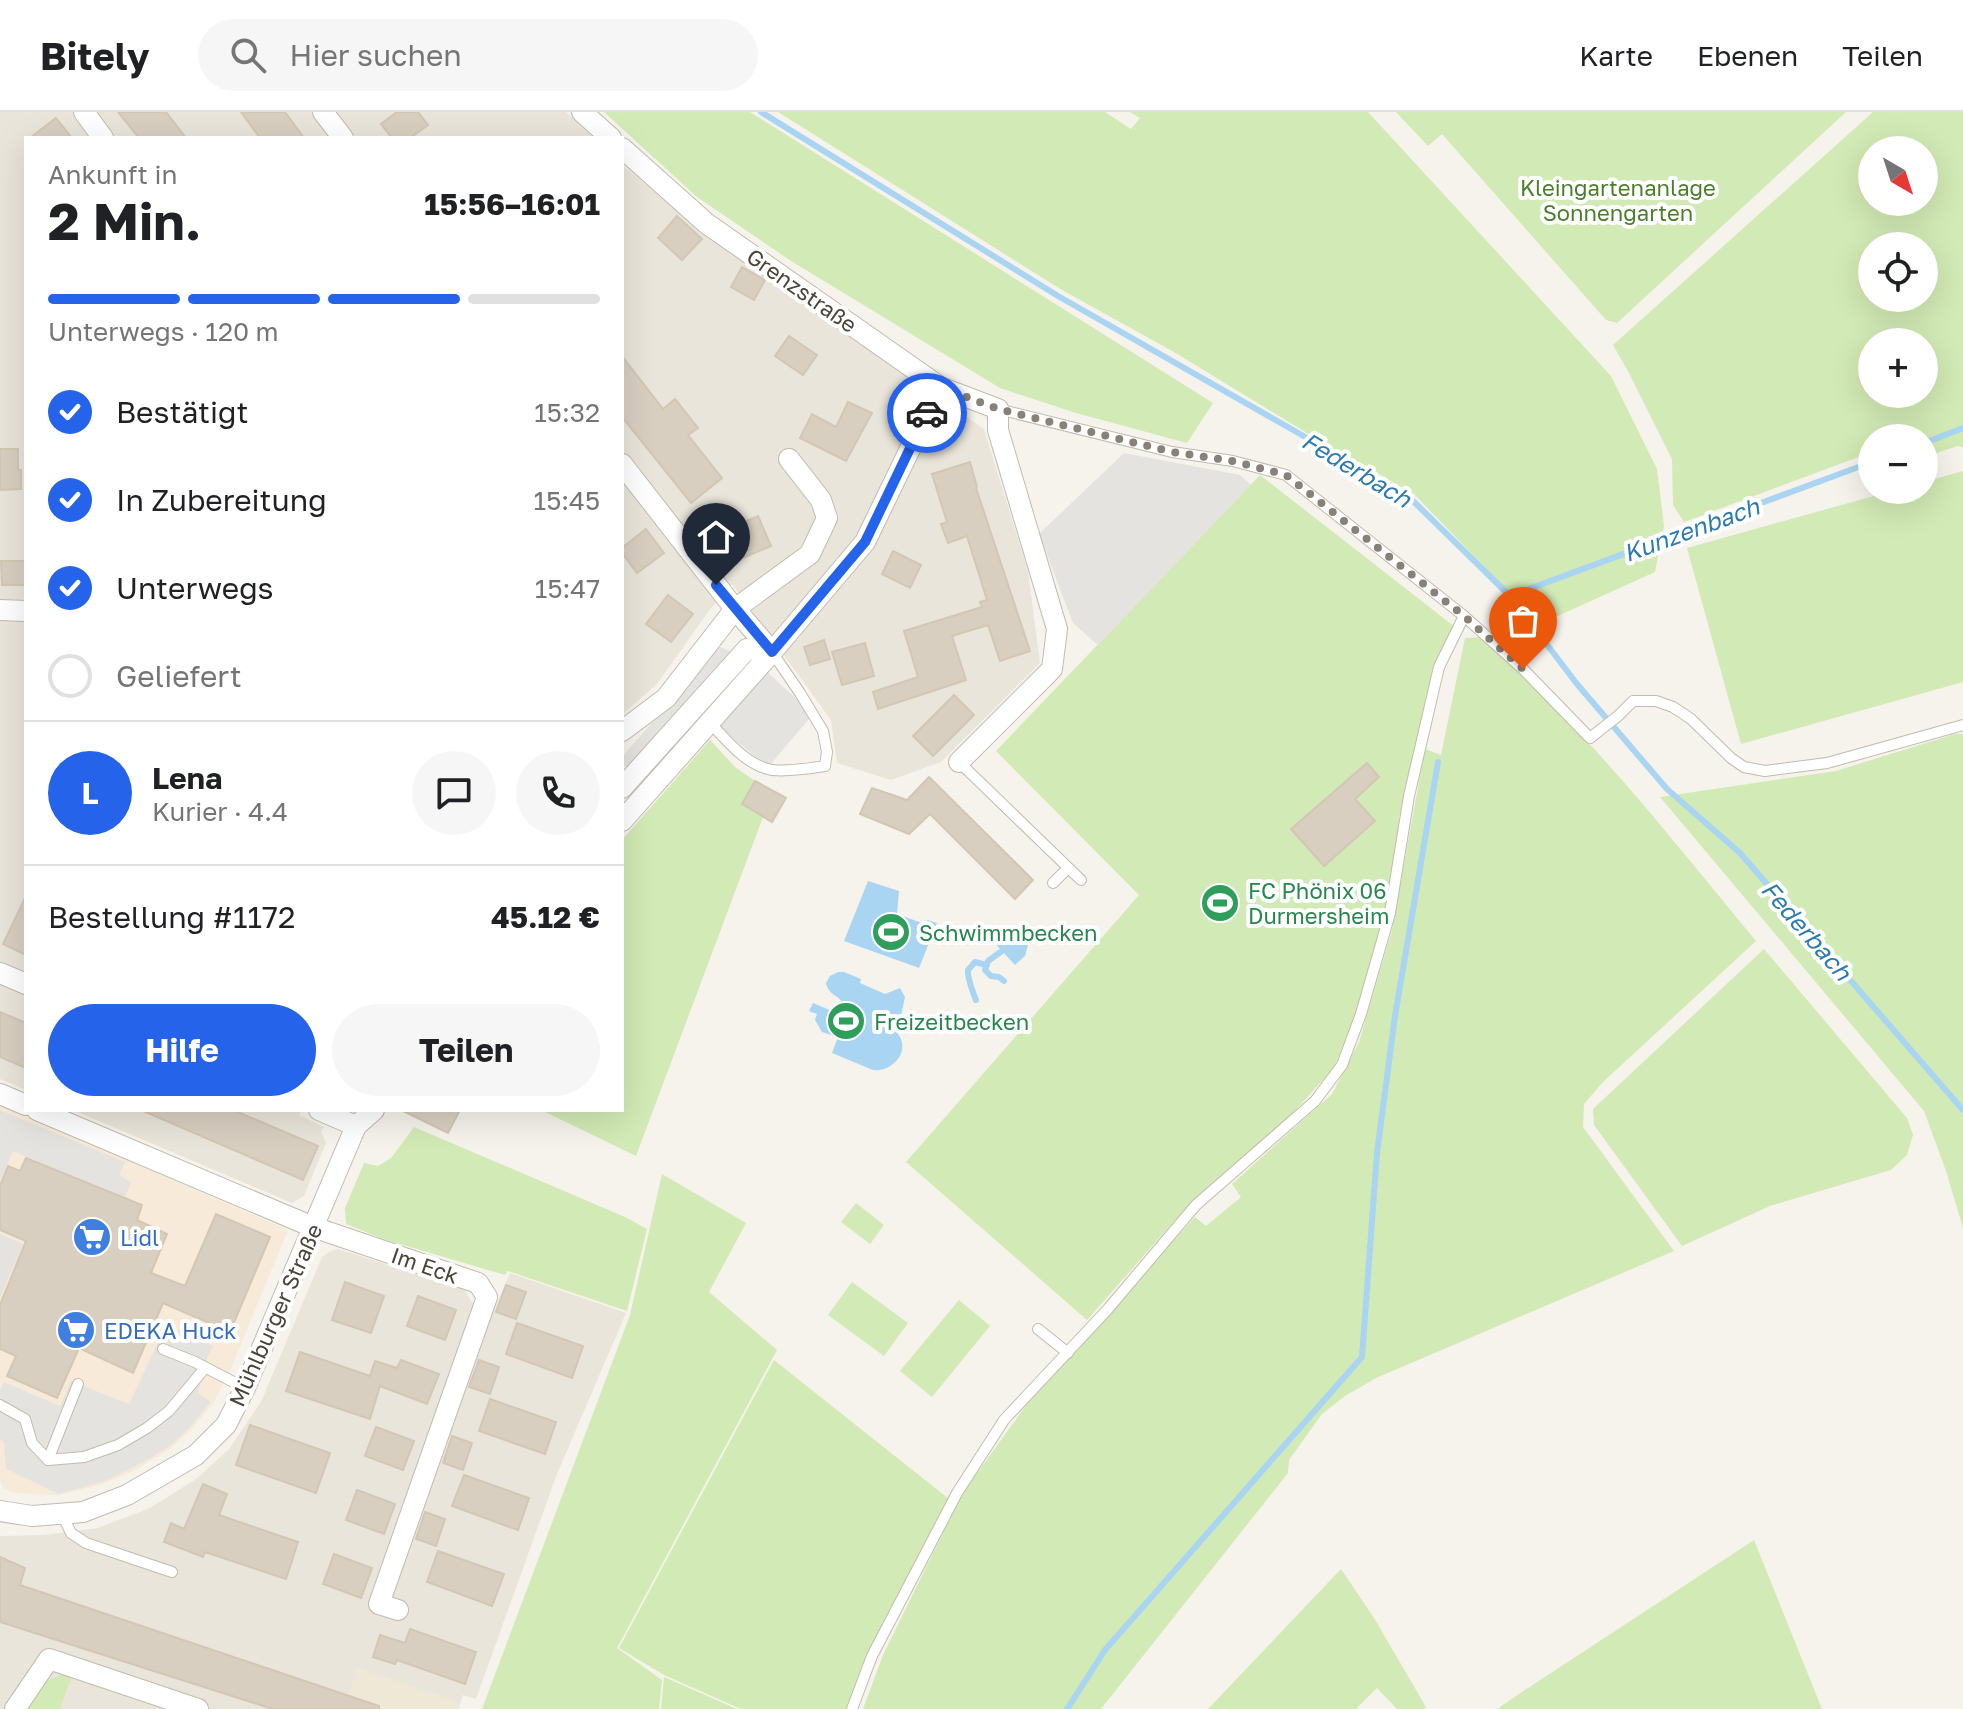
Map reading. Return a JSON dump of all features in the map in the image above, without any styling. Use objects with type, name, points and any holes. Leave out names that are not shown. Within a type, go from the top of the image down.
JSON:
[{"type":"street","points":[[84,112],[102,136]]},
{"type":"street","points":[[323,112],[341,136]]},
{"type":"street","points":[[582,112],[609,136]]},
{"type":"street","name":"Grenzstraße","points":[[624,150],[706,223],[940,387],[998,409]]},
{"type":"street","points":[[624,819],[865,542],[940,387]]},
{"type":"street","points":[[959,762],[1052,669],[1057,629],[998,430],[998,409]]},
{"type":"street","points":[[624,730],[666,698],[735,609],[810,554],[827,518],[821,500],[789,459]]},
{"type":"street","points":[[624,467],[772,652]]},
{"type":"street","points":[[0,610],[24,611]]},
{"type":"street","points":[[624,786],[747,649],[772,652]]},
{"type":"street","points":[[0,973],[24,983]]},
{"type":"street","points":[[0,1094],[24,1104]]},
{"type":"street","name":"Im Eck","points":[[42,1112],[313,1227],[478,1283],[487,1297],[379,1604],[398,1610]]},
{"type":"street","points":[[328,1112],[355,1118]]},
{"type":"street","name":"Mühlburger Straße","points":[[0,1511],[32,1516],[83,1512],[127,1495],[196,1455],[226,1425],[245,1388],[313,1227],[355,1118]]},
{"type":"street","points":[[15,1709],[49,1659],[198,1709]]},
{"type":"lane","name":"Grenzstraße","points":[[998,409],[1172,452],[1233,461],[1286,475],[1464,616],[1523,669],[1590,738],[1633,701],[1656,701],[1673,707],[1691,719],[1744,767],[1765,771],[1827,763],[1963,725]]},
{"type":"lane","points":[[852,1709],[872,1656],[957,1493],[1004,1420],[1068,1353],[1196,1205],[1315,1101],[1342,1065],[1361,1014],[1390,913],[1409,796],[1439,667],[1464,616]]},
{"type":"lane","points":[[709,722],[745,758],[769,770],[825,766],[827,752],[823,731],[772,652]]},
{"type":"lane","points":[[959,762],[1081,880]]},
{"type":"lane","points":[[1053,883],[1068,868]]},
{"type":"lane","points":[[1038,1329],[1068,1353]]},
{"type":"lane","points":[[163,1349],[245,1388]]},
{"type":"lane","points":[[48,1460],[84,1457],[118,1445],[169,1411],[205,1368]]},
{"type":"lane","points":[[48,1460],[78,1384]]},
{"type":"lane","points":[[0,1405],[25,1419],[32,1443],[48,1460]]},
{"type":"lane","points":[[62,1514],[71,1533],[86,1543],[172,1572]]},
{"type":"shaded area","points":[[0,112],[566,112],[592,136],[24,136],[24,1089],[0,1079]]},
{"type":"shaded area","points":[[624,167],[716,242],[984,429],[1028,571],[1040,663],[941,762],[891,780],[837,763],[831,720],[732,584],[657,684],[624,713]]},
{"type":"shaded area","points":[[1124,453],[1240,475],[1251,485],[1098,645],[1073,623],[1039,534]]},
{"type":"shaded area","points":[[719,646],[733,653],[631,769],[624,766],[624,755]]},
{"type":"shaded area","points":[[765,670],[801,703],[809,719],[770,765],[754,756],[717,724]]},
{"type":"shaded area","points":[[0,1105],[288,1230],[232,1366],[213,1404],[191,1430],[170,1449],[134,1471],[101,1485],[59,1495],[15,1493],[3,1488],[0,1480]]},
{"type":"shaded area","points":[[0,1110],[125,1162],[119,1175],[131,1182],[125,1198],[13,1151],[0,1181]]},
{"type":"shaded area","points":[[78,1112],[300,1112],[299,1115],[324,1127],[321,1132],[326,1143],[304,1196],[292,1203]]},
{"type":"shaded area","points":[[0,1234],[23,1244],[0,1298]]},
{"type":"shaded area","points":[[338,1249],[464,1289],[474,1306],[494,1311],[510,1273],[626,1313],[557,1474],[476,1699],[463,1695],[458,1709],[0,1709],[0,1536],[44,1535],[98,1528],[150,1508],[196,1479],[229,1449],[261,1402],[322,1257]]},
{"type":"shaded area","points":[[166,1326],[213,1346],[206,1360],[198,1393],[211,1402],[171,1445],[105,1481],[59,1494],[6,1469],[4,1442],[0,1439],[0,1391],[4,1382],[60,1406],[71,1381],[129,1404]]},
{"type":"shaded area","points":[[358,1668],[459,1702],[457,1709],[343,1709]]},
{"type":"green space","points":[[604,112],[750,112],[1213,403],[1187,443],[1076,413],[1000,388],[791,261],[697,197]]},
{"type":"green space","points":[[778,112],[1105,112],[1131,129],[1140,118],[1130,112],[1368,112],[1611,376],[1657,469],[1664,526],[1655,572],[1551,619],[1538,604],[1527,611],[1414,494],[1174,352],[1062,290]]},
{"type":"green space","name":"Kleingartenanlage Sonnengarten","points":[[1396,112],[1846,112],[1617,323],[1606,320],[1442,134],[1428,146]]},
{"type":"green space","points":[[1873,112],[1963,112],[1963,447],[1938,452],[1938,424],[1858,424],[1858,457],[1684,522],[1673,505],[1672,459],[1613,345]]},
{"type":"green space","points":[[1963,471],[1963,682],[1741,744],[1687,548],[1858,500],[1858,504],[1938,504],[1938,478]]},
{"type":"green space","name":"FC Phönix 06 Durmersheim","points":[[1260,475],[1455,627],[1433,673],[1399,818],[1398,847],[1376,952],[1349,1033],[1333,1069],[1293,1113],[1192,1201],[1087,1320],[906,1162],[1139,895],[996,751]]},
{"type":"green space","points":[[1479,637],[1539,692],[1602,757],[1756,941],[1603,1082],[1584,1104],[1583,1127],[1674,1251],[1376,1378],[1322,1414],[1289,1460],[1288,1473],[1101,1709],[863,1709],[883,1655],[962,1494],[1027,1404],[1195,1217],[1206,1226],[1241,1197],[1232,1184],[1332,1094],[1359,1042],[1392,930],[1425,749],[1441,755],[1465,638]]},
{"type":"green space","points":[[1963,734],[1963,1228],[1924,1111],[1660,797],[1836,771]]},
{"type":"green space","points":[[710,740],[735,767],[755,781],[742,804],[763,817],[636,1156],[545,1112],[624,1112],[624,838]]},
{"type":"green space","points":[[1764,949],[1907,1118],[1913,1135],[1907,1155],[1891,1170],[1770,1206],[1682,1246],[1594,1125],[1593,1109]]},
{"type":"green space","points":[[414,1127],[647,1229],[627,1311],[508,1271],[505,1275],[383,1239],[346,1224],[345,1208],[364,1163],[378,1166],[391,1158]]},
{"type":"green space","points":[[662,1174],[746,1223],[709,1292],[777,1350],[617,1648],[662,1680],[659,1709],[482,1709],[630,1315]]},
{"type":"green space","points":[[856,1203],[884,1225],[870,1244],[841,1222]]},
{"type":"green space","points":[[852,1282],[908,1323],[884,1356],[828,1315]]},
{"type":"green space","points":[[959,1300],[990,1326],[932,1397],[900,1371]]},
{"type":"green space","points":[[774,1360],[949,1499],[849,1709],[741,1709],[664,1675],[619,1648]]},
{"type":"green space","points":[[1754,1540],[1822,1709],[1497,1709],[1528,1688]]},
{"type":"green space","points":[[1341,1569],[1374,1618],[1426,1707],[1397,1709],[1377,1688],[1356,1709],[1208,1709]]},
{"type":"green space","points":[[65,1673],[72,1675],[60,1709],[27,1709],[47,1681]]},
{"type":"green space","points":[[664,1677],[737,1709],[661,1709]]},
{"type":"water","name":"Schwimmbecken","points":[[868,881],[899,891],[897,914],[922,923],[928,920],[937,923],[919,968],[844,941]]},
{"type":"water","points":[[1006,928],[1020,932],[1028,945],[1025,956],[1015,965],[990,938]]},
{"type":"water","name":"Freizeitbecken","points":[[838,972],[861,979],[860,983],[885,994],[900,988],[905,997],[900,1021],[879,1013],[875,1019],[895,1031],[902,1044],[900,1056],[886,1068],[873,1070],[832,1053],[843,1024],[839,1023],[834,1036],[822,1032],[815,1020],[817,1014],[809,1011],[813,1003],[832,1011],[841,1009],[842,1001],[826,983],[830,976]]},
{"type":"building","points":[[118,112],[166,112],[184,136],[137,136]]},
{"type":"building","points":[[241,112],[285,112],[303,136],[259,136]]},
{"type":"building","points":[[397,112],[418,112],[428,125],[413,136],[390,136],[381,124]]},
{"type":"building","points":[[56,118],[70,136],[33,136]]},
{"type":"building","points":[[677,216],[702,239],[682,260],[658,238]]},
{"type":"building","points":[[742,267],[765,280],[754,300],[731,287]]},
{"type":"building","points":[[789,336],[817,355],[803,375],[775,356]]},
{"type":"building","points":[[624,359],[663,409],[675,399],[698,428],[688,435],[722,478],[691,503],[624,419]]},
{"type":"building","points":[[848,402],[872,413],[846,461],[800,438],[812,414],[836,427]]},
{"type":"building","points":[[0,449],[18,449],[21,489],[0,490]]},
{"type":"building","points":[[970,462],[1030,651],[1000,661],[988,625],[952,636],[966,680],[878,709],[873,692],[918,677],[904,631],[982,607],[980,602],[987,600],[967,536],[948,543],[941,524],[947,522],[932,474]]},
{"type":"building","points":[[758,516],[771,546],[738,560],[725,530]]},
{"type":"building","points":[[646,529],[664,553],[637,573],[624,556],[624,546]]},
{"type":"building","points":[[893,551],[921,565],[910,588],[882,574]]},
{"type":"building","points":[[1,561],[24,561],[24,585],[2,585]]},
{"type":"building","points":[[668,595],[693,614],[671,642],[646,624]]},
{"type":"building","points":[[824,640],[830,659],[810,665],[804,647]]},
{"type":"building","points":[[865,643],[874,676],[842,685],[832,652]]},
{"type":"building","points":[[954,695],[974,715],[933,756],[913,736]]},
{"type":"building","points":[[1367,763],[1379,777],[1355,799],[1375,821],[1324,866],[1291,829]]},
{"type":"building","points":[[929,777],[1033,880],[1015,899],[930,814],[909,834],[860,814],[872,788],[907,800]]},
{"type":"building","points":[[755,781],[786,798],[772,822],[742,804]]},
{"type":"building","points":[[24,900],[24,954],[3,944]]},
{"type":"building","points":[[0,1012],[24,1022],[24,1067],[0,1057]]},
{"type":"building","points":[[146,1112],[238,1112],[318,1146],[303,1180]]},
{"type":"building","points":[[405,1112],[459,1112],[448,1133]]},
{"type":"building","points":[[26,1158],[142,1205],[137,1220],[167,1234],[151,1273],[185,1286],[216,1214],[270,1237],[230,1332],[163,1303],[133,1373],[79,1348],[57,1398],[7,1376],[16,1356],[0,1349],[0,1305],[26,1241],[0,1230],[0,1186],[8,1166],[20,1171]]},
{"type":"building","points":[[345,1282],[384,1296],[371,1333],[332,1320]]},
{"type":"building","points":[[506,1285],[526,1292],[516,1319],[496,1312]]},
{"type":"building","points":[[418,1296],[456,1310],[445,1340],[407,1326]]},
{"type":"building","points":[[517,1323],[583,1346],[572,1378],[506,1354]]},
{"type":"building","points":[[300,1352],[370,1376],[375,1361],[397,1368],[401,1360],[439,1374],[427,1404],[380,1386],[370,1419],[286,1391]]},
{"type":"building","points":[[479,1360],[499,1367],[490,1394],[469,1387]]},
{"type":"building","points":[[490,1399],[556,1422],[545,1454],[479,1431]]},
{"type":"building","points":[[250,1425],[330,1453],[316,1493],[236,1465]]},
{"type":"building","points":[[376,1427],[414,1441],[403,1470],[365,1456]]},
{"type":"building","points":[[452,1436],[472,1443],[463,1470],[443,1463]]},
{"type":"building","points":[[464,1475],[529,1498],[518,1530],[452,1506]]},
{"type":"building","points":[[203,1484],[227,1494],[219,1515],[298,1542],[286,1579],[205,1552],[203,1557],[164,1542],[171,1523],[184,1529]]},
{"type":"building","points":[[357,1490],[395,1504],[384,1534],[346,1520]]},
{"type":"building","points":[[425,1512],[445,1519],[436,1546],[416,1539]]},
{"type":"building","points":[[438,1551],[504,1574],[492,1606],[427,1582]]},
{"type":"building","points":[[334,1554],[372,1568],[361,1598],[323,1584]]},
{"type":"building","points":[[0,1557],[25,1568],[20,1585],[379,1706],[379,1709],[273,1709],[0,1622]]},
{"type":"building","points":[[410,1629],[476,1652],[465,1684],[397,1660],[395,1664],[373,1657],[380,1635],[405,1643]]},
{"type":"waterway","name":"Federbach","points":[[761,112],[1058,296],[1407,495],[1510,596],[1577,684],[1667,789],[1740,853],[1963,1110]]},
{"type":"waterway","name":"Kunzenbach","points":[[1938,438],[1963,428]]},
{"type":"waterway","name":"Kunzenbach","points":[[1510,596],[1858,467]]},
{"type":"waterway","points":[[1067,1709],[1105,1650],[1362,1357],[1377,1153],[1395,1016],[1438,762]]},
{"type":"waterway","points":[[1002,951],[988,961],[985,970],[1004,981]]},
{"type":"waterway","points":[[976,1000],[968,970],[975,962],[986,965]]},
{"type":"way so far","points":[[927,413],[940,387],[998,409],[1172,452],[1233,461],[1286,475],[1464,616],[1523,669]]},
{"type":"place","name":"FC Phönix 06 Durmersheim","points":[[1220,903]]},
{"type":"place","name":"Schwimmbecken","points":[[891,932]]},
{"type":"place","name":"Freizeitbecken","points":[[846,1021]]},
{"type":"place","name":"Lidl","points":[[92,1237]]},
{"type":"place","name":"EDEKA Huck","points":[[76,1330]]},
{"type":"route","points":[[716,585],[772,652],[865,542],[927,413]]}]
